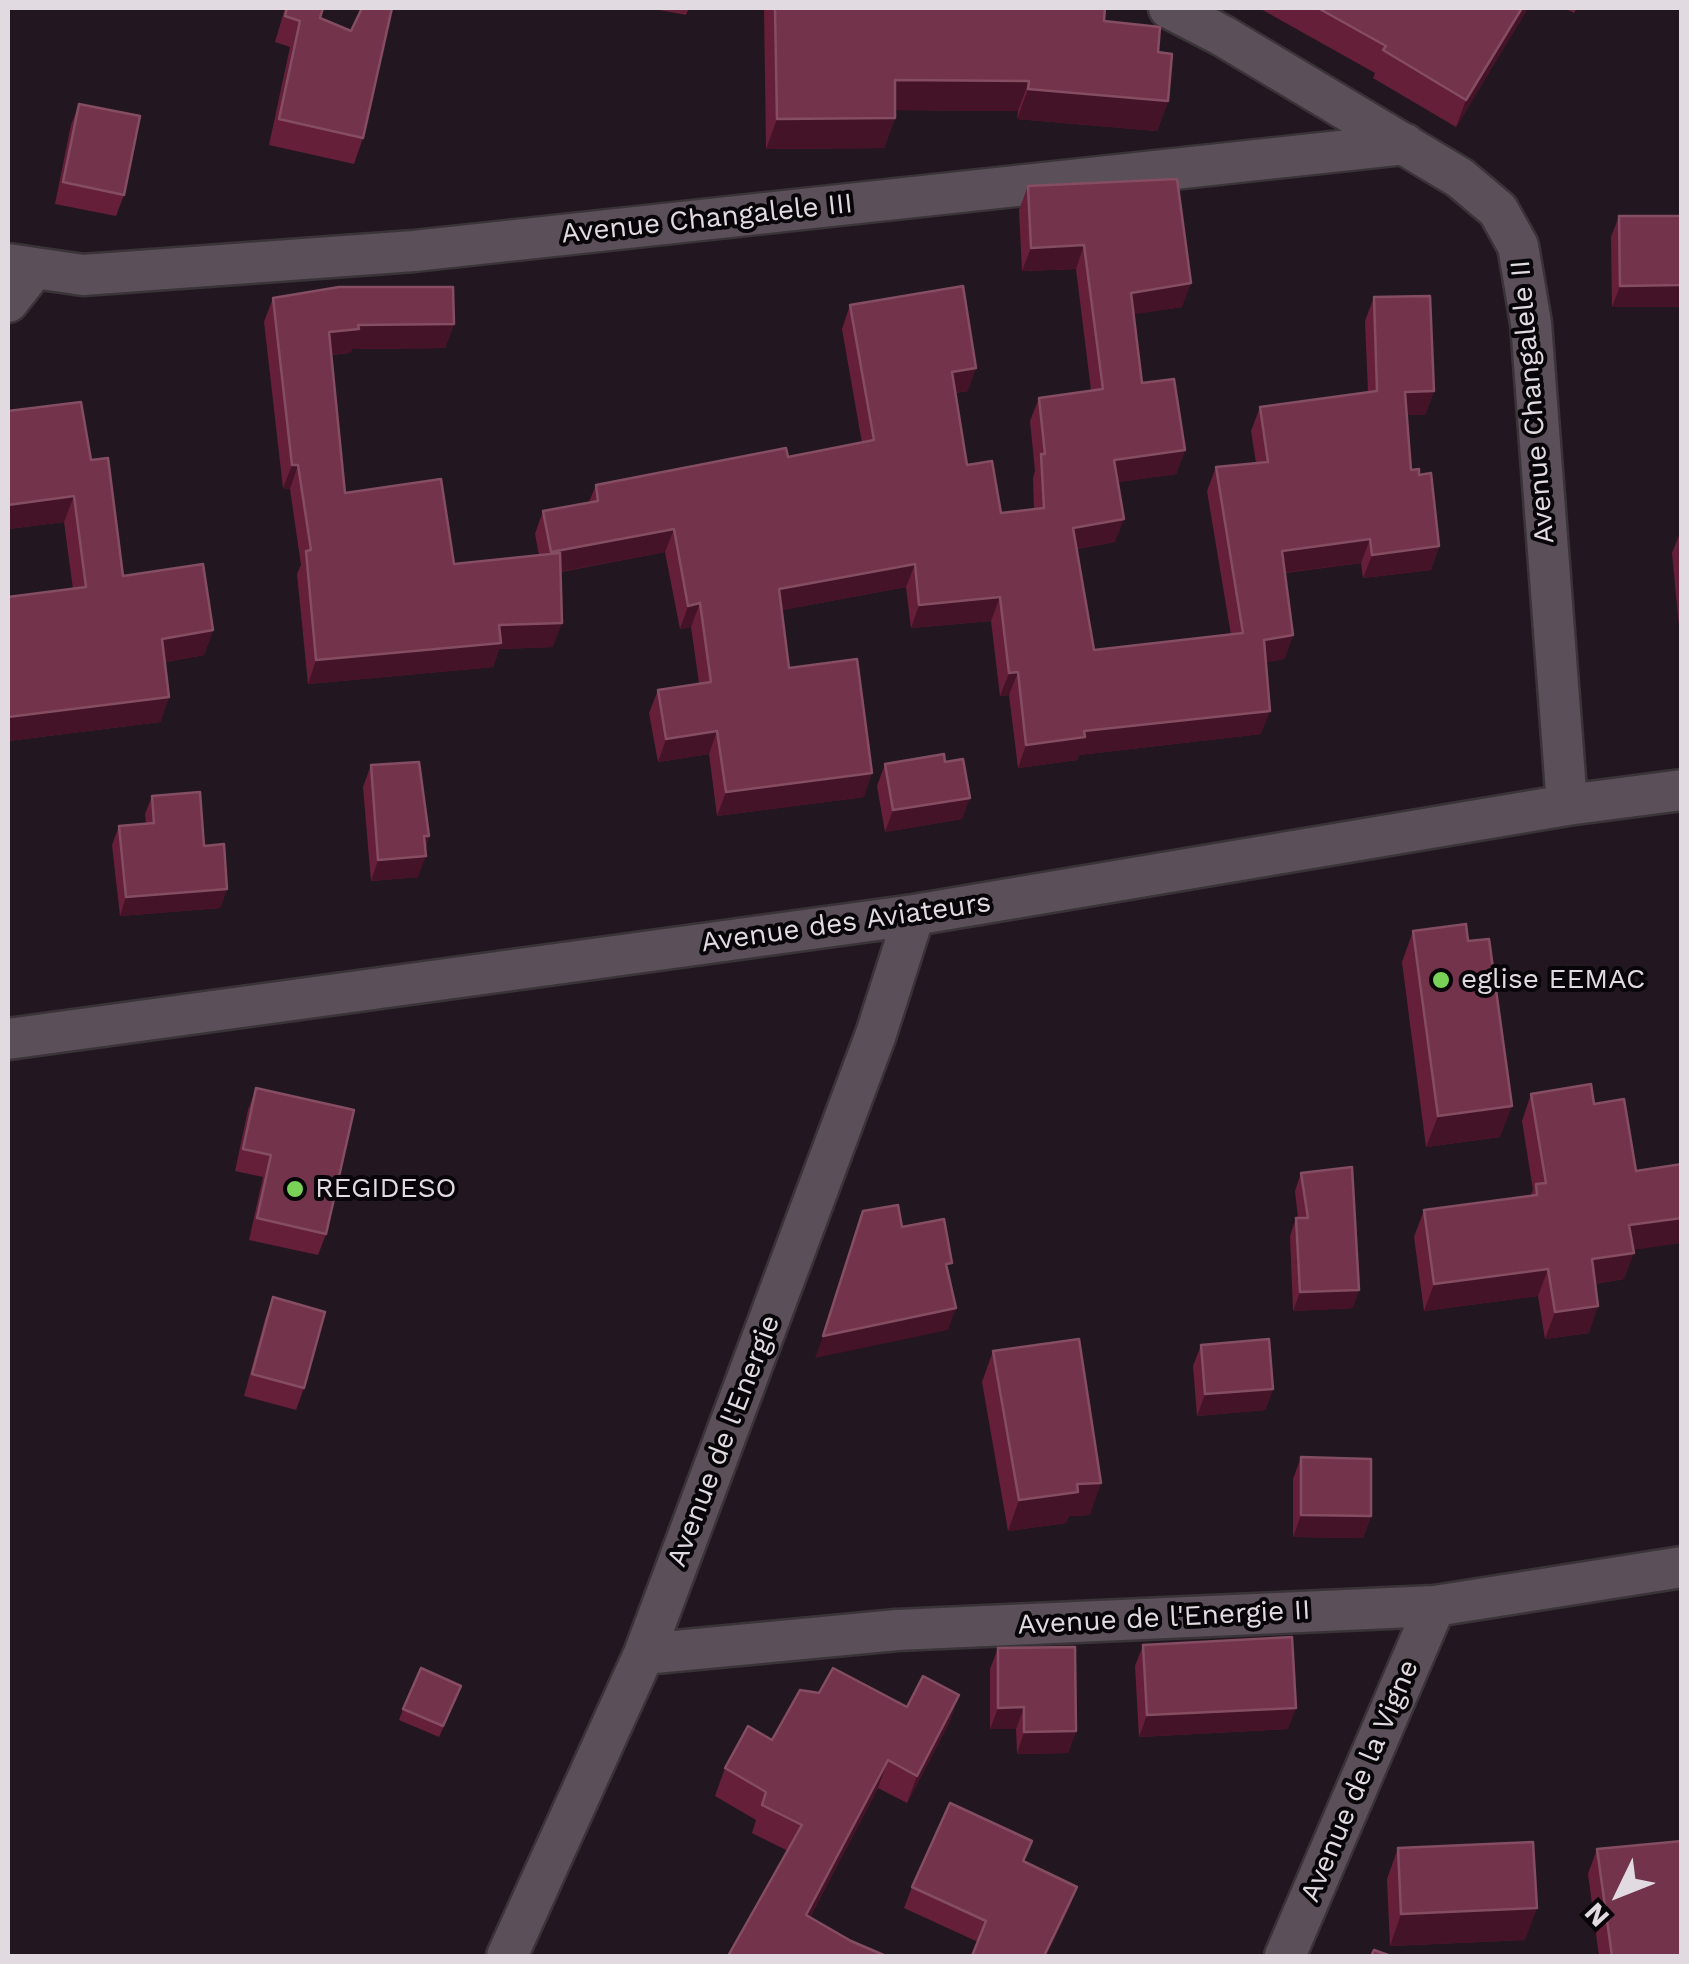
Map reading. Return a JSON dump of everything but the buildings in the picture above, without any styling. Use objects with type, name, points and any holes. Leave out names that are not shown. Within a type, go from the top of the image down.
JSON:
[{"type":"street","name":"Avenue Changalele II","points":[[1169,8],[1460,178],[1498,210],[1518,246],[1531,324],[1567,805]]},
{"type":"street","name":"Avenue Changalele III","points":[[20,267],[83,275],[414,251],[1405,144]]},
{"type":"street","points":[[8,302],[20,267]]},
{"type":"street","name":"Avenue des Aviateurs","points":[[8,1039],[914,915],[1567,805],[1682,790]]},
{"type":"street","name":"Avenue de l'Energie","points":[[507,1956],[644,1654],[876,1034],[914,915]]},
{"type":"street","name":"Avenue de l'Energie II","points":[[644,1654],[897,1630],[1435,1606],[1682,1567]]},
{"type":"street","name":"Avenue de la Vigne","points":[[1285,1956],[1435,1606]]},
{"type":"place","name":"eglise EEMAC","points":[[1441,980]]},
{"type":"place","name":"REGIDESO","points":[[295,1189]]}]
